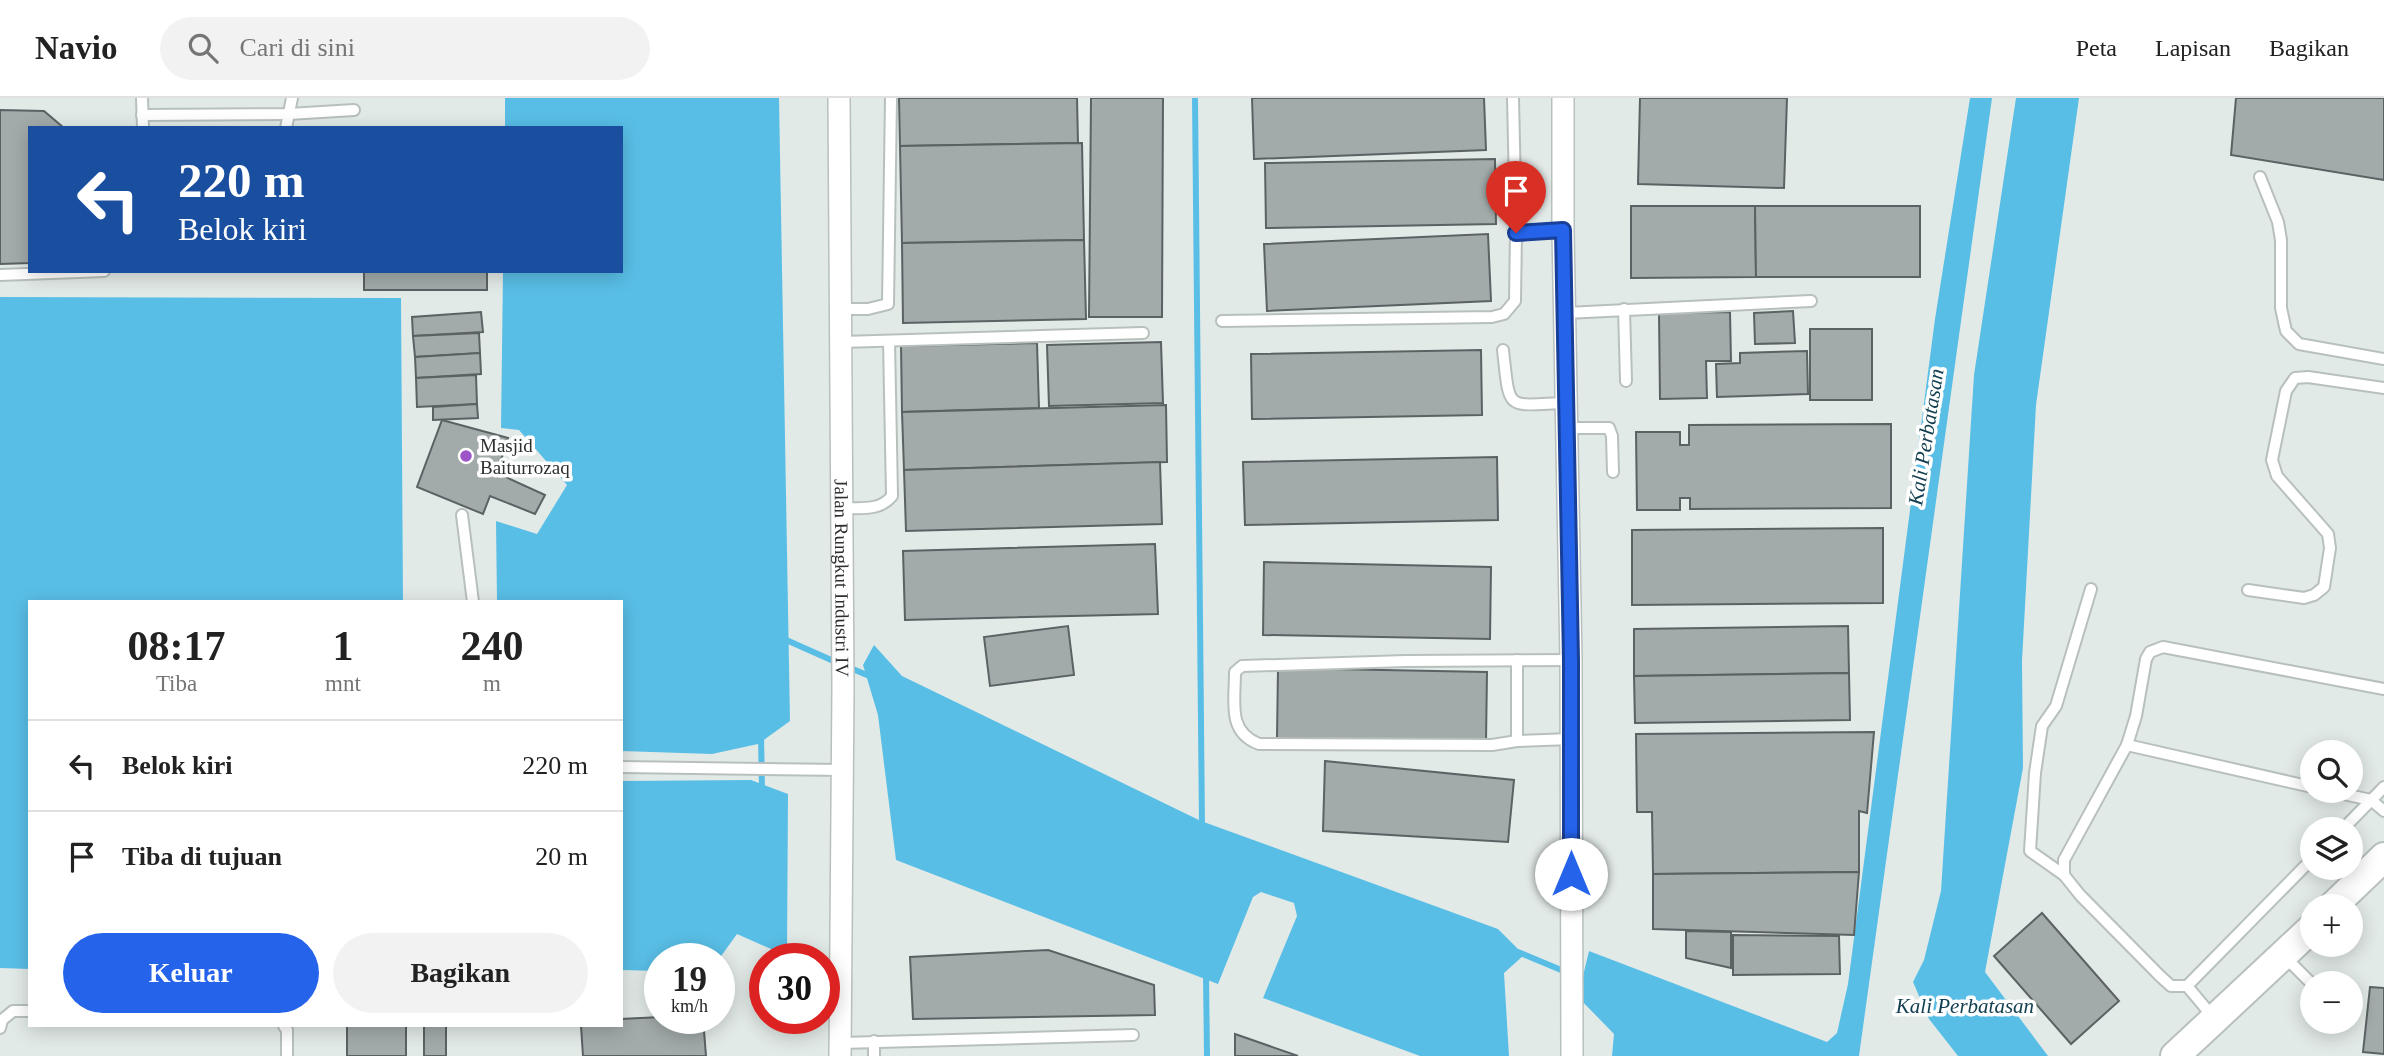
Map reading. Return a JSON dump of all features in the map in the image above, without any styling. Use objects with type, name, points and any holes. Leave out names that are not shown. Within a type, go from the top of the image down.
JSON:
[{"type":"street","name":"Jalan Rungkut Industri IV","points":[[839,98],[843,688],[841,1049]]},
{"type":"street","points":[[1563,98],[1571,660],[1572,1056]]},
{"type":"street","points":[[2345,894],[2384,857]]},
{"type":"street","points":[[2175,1056],[2300,939]]},
{"type":"lane","points":[[142,98],[143,126]]},
{"type":"lane","points":[[286,126],[292,98]]},
{"type":"lane","points":[[841,309],[869,309],[888,304],[891,98]]},
{"type":"lane","points":[[1222,321],[1492,317],[1504,314],[1515,302],[1514,98]]},
{"type":"lane","points":[[142,115],[289,114],[354,110]]},
{"type":"lane","points":[[2260,177],[2278,222],[2281,240],[2281,308],[2286,331],[2299,344],[2384,359]]},
{"type":"lane","points":[[1516,233],[1563,230]]},
{"type":"lane","points":[[0,275],[52,273]]},
{"type":"lane","points":[[1566,313],[1811,301]]},
{"type":"lane","points":[[1624,310],[1626,381]]},
{"type":"lane","points":[[842,342],[1143,333]]},
{"type":"lane","points":[[842,508],[871,508],[886,504],[892,496],[889,341]]},
{"type":"lane","points":[[1503,350],[1507,391],[1512,401],[1519,406],[1566,403]]},
{"type":"lane","points":[[2248,590],[2304,598],[2314,595],[2324,587],[2330,548],[2328,534],[2277,476],[2272,460],[2286,391],[2295,378],[2308,377],[2384,388]]},
{"type":"lane","points":[[1566,428],[1609,428],[1612,436],[1613,472]]},
{"type":"lane","points":[[462,515],[473,600]]},
{"type":"lane","points":[[2091,589],[2056,706],[2042,726],[2031,808],[2030,851],[2064,875],[2080,895],[2171,986],[2187,986],[2300,871]]},
{"type":"lane","points":[[2064,875],[2064,860],[2127,745],[2136,716],[2146,659],[2150,652],[2163,647],[2384,689]]},
{"type":"lane","points":[[1517,660],[1517,741]]},
{"type":"lane","points":[[1571,660],[1242,666],[1235,673],[1237,727],[1246,739],[1259,744],[1492,745],[1571,739]]},
{"type":"lane","points":[[2127,745],[2300,784]]},
{"type":"lane","points":[[623,767],[843,769]]},
{"type":"lane","points":[[2355,817],[2384,787]]},
{"type":"lane","points":[[2363,798],[2371,800],[2384,811]]},
{"type":"lane","points":[[2283,955],[2300,972]]},
{"type":"lane","points":[[2187,986],[2214,1018]]},
{"type":"lane","points":[[0,1028],[2,1020],[13,1011],[28,1011]]},
{"type":"lane","points":[[286,1027],[287,1056]]},
{"type":"lane","points":[[841,1049],[874,1041],[1133,1035]]},
{"type":"lane","points":[[874,1041],[874,1056]]},
{"type":"water","points":[[505,98],[779,98],[790,721],[758,744],[712,754],[623,751],[623,600],[497,600],[496,521],[537,534],[567,485],[519,430],[501,428],[503,273],[623,273],[623,126],[505,126]]},
{"type":"water","name":"Kali Perbatasan","points":[[1970,98],[1992,98],[1859,1056],[1612,1056],[1614,1034],[1578,997],[1589,951],[1827,1042],[1837,1033],[1848,984],[1935,319]]},
{"type":"water","name":"Kali Perbatasan","points":[[2016,98],[2079,98],[2036,405],[2022,661],[2023,768],[1985,972],[2048,1056],[1958,1056],[1929,1019],[1913,982],[1924,960],[1941,891],[1974,375]]},
{"type":"water","points":[[0,297],[401,298],[403,600],[28,600],[28,969],[0,968]]},
{"type":"water","points":[[874,645],[902,676],[1201,821],[1498,929],[1524,955],[1504,973],[1509,1056],[1420,1056],[1263,998],[1297,916],[1294,903],[1261,892],[1253,897],[1218,984],[896,860],[878,715],[863,665]]},
{"type":"water","points":[[751,780],[788,794],[787,943],[757,943],[737,934],[731,943],[644,943],[644,971],[623,970],[623,781]]},
{"type":"building","points":[[899,98],[1077,98],[1078,143],[900,146]]},
{"type":"building","points":[[1091,98],[1163,98],[1162,317],[1089,317]]},
{"type":"building","points":[[1252,98],[1484,98],[1486,150],[1254,159]]},
{"type":"building","points":[[1640,98],[1787,98],[1784,188],[1638,184]]},
{"type":"building","points":[[2236,98],[2384,98],[2384,180],[2231,155]]},
{"type":"building","points":[[0,110],[44,111],[62,126],[28,126],[28,263],[0,264]]},
{"type":"building","points":[[1082,143],[1084,240],[902,243],[900,146]]},
{"type":"building","points":[[1495,159],[1496,224],[1266,228],[1265,163]]},
{"type":"building","points":[[1631,206],[1755,206],[1756,277],[1631,278]]},
{"type":"building","points":[[1755,206],[1920,206],[1920,277],[1756,277]]},
{"type":"building","points":[[1488,234],[1491,301],[1267,311],[1264,244]]},
{"type":"building","points":[[1084,240],[1086,319],[903,323],[902,243]]},
{"type":"building","points":[[364,273],[487,273],[487,290],[364,290]]},
{"type":"building","points":[[1793,311],[1795,343],[1755,344],[1754,313]]},
{"type":"building","points":[[481,312],[483,332],[413,336],[412,317]]},
{"type":"building","points":[[1730,312],[1731,361],[1706,361],[1707,398],[1660,399],[1659,313]]},
{"type":"building","points":[[1810,329],[1872,329],[1872,400],[1810,400]]},
{"type":"building","points":[[479,333],[480,353],[415,357],[413,336]]},
{"type":"building","points":[[1161,342],[1163,403],[1049,406],[1047,345]]},
{"type":"building","points":[[1037,343],[1039,408],[902,412],[901,346]]},
{"type":"building","points":[[1481,350],[1482,415],[1252,419],[1251,354]]},
{"type":"building","points":[[1807,351],[1808,394],[1717,397],[1716,364],[1740,363],[1740,353]]},
{"type":"building","points":[[480,353],[481,374],[416,378],[415,357]]},
{"type":"building","points":[[476,375],[477,404],[417,407],[416,378]]},
{"type":"building","points":[[477,404],[478,418],[433,420],[433,407]]},
{"type":"building","points":[[1166,405],[1167,462],[904,470],[902,412]]},
{"type":"building","name":"Masjid Baiturrozaq","points":[[442,420],[508,438],[497,473],[545,495],[535,514],[490,496],[483,514],[417,487]]},
{"type":"building","points":[[1891,424],[1891,508],[1690,509],[1690,498],[1680,498],[1680,510],[1637,510],[1636,432],[1680,432],[1680,445],[1689,445],[1689,425]]},
{"type":"building","points":[[1497,457],[1498,520],[1245,525],[1243,462]]},
{"type":"building","points":[[1160,462],[1162,524],[906,531],[904,470]]},
{"type":"building","points":[[1883,528],[1883,603],[1632,605],[1632,530]]},
{"type":"building","points":[[1155,544],[1158,614],[905,620],[903,551]]},
{"type":"building","points":[[1264,562],[1491,567],[1490,639],[1263,635]]},
{"type":"building","points":[[1068,626],[1074,675],[990,686],[984,637]]},
{"type":"building","points":[[1848,626],[1849,673],[1634,676],[1634,629]]},
{"type":"building","points":[[1278,668],[1487,672],[1486,742],[1277,738]]},
{"type":"building","points":[[1849,673],[1850,720],[1635,723],[1634,676]]},
{"type":"building","points":[[1874,732],[1867,813],[1859,811],[1859,872],[1653,874],[1652,812],[1637,812],[1636,734]]},
{"type":"building","points":[[1325,761],[1514,780],[1508,842],[1323,831]]},
{"type":"building","points":[[1859,872],[1854,935],[1653,929],[1653,874]]},
{"type":"building","points":[[2042,913],[2119,1001],[2071,1044],[1994,956]]},
{"type":"building","points":[[1686,931],[1731,932],[1731,968],[1686,958]]},
{"type":"building","points":[[1733,935],[1839,936],[1840,974],[1733,975]]},
{"type":"building","points":[[1048,950],[1154,985],[1155,1015],[913,1019],[910,957]]},
{"type":"building","points":[[2370,987],[2384,988],[2384,1054],[2363,1052]]},
{"type":"building","points":[[644,1018],[644,1034],[704,1034],[706,1056],[583,1056],[581,1027],[623,1027],[623,1019]]},
{"type":"building","points":[[347,1027],[406,1027],[406,1056],[347,1056]]},
{"type":"building","points":[[424,1027],[446,1027],[446,1056],[424,1056]]},
{"type":"building","points":[[1235,1034],[1298,1056],[1235,1056]]},
{"type":"waterway","points":[[1195,98],[1202,827]]},
{"type":"waterway","points":[[784,639],[838,663]]},
{"type":"waterway","points":[[848,667],[874,678]]},
{"type":"waterway","points":[[761,735],[762,790]]},
{"type":"waterway","points":[[1518,952],[1566,972]]},
{"type":"waterway","points":[[1206,974],[1207,1056]]},
{"type":"place","name":"Masjid Baiturrozaq","points":[[466,456]]},
{"type":"route","points":[[1516,233],[1563,230],[1571,660],[1571,874]]}]
